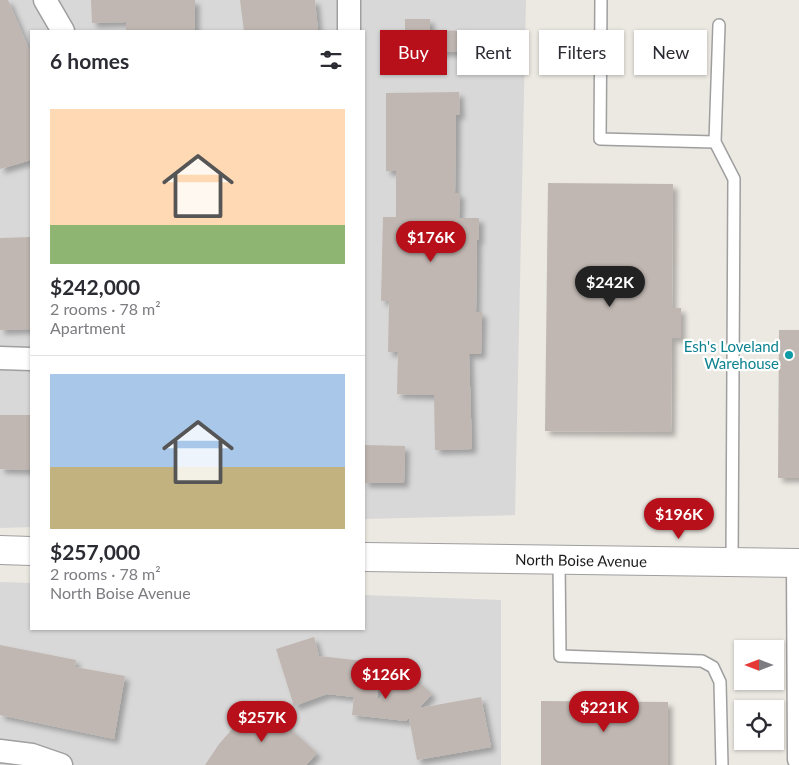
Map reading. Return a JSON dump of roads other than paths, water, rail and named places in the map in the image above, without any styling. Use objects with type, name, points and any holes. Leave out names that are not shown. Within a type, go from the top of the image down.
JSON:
[{"type":"street","points":[[45,0],[62,30]]},
{"type":"street","points":[[349,0],[349,30]]},
{"type":"street","points":[[0,358],[30,359]]},
{"type":"street","points":[[0,550],[30,550]]},
{"type":"street","name":"North Boise Avenue","points":[[365,557],[799,563]]},
{"type":"street","points":[[799,563],[799,759]]},
{"type":"street","points":[[0,751],[32,755],[61,765]]},
{"type":"lane","points":[[601,0],[600,139],[715,142]]},
{"type":"lane","points":[[719,25],[715,142],[734,179],[732,562]]},
{"type":"lane","points":[[559,560],[560,656],[702,661],[714,667],[720,682],[722,765]]},
{"type":"place","name":"Esh's Loveland Warehouse","points":[[789,355]]}]
